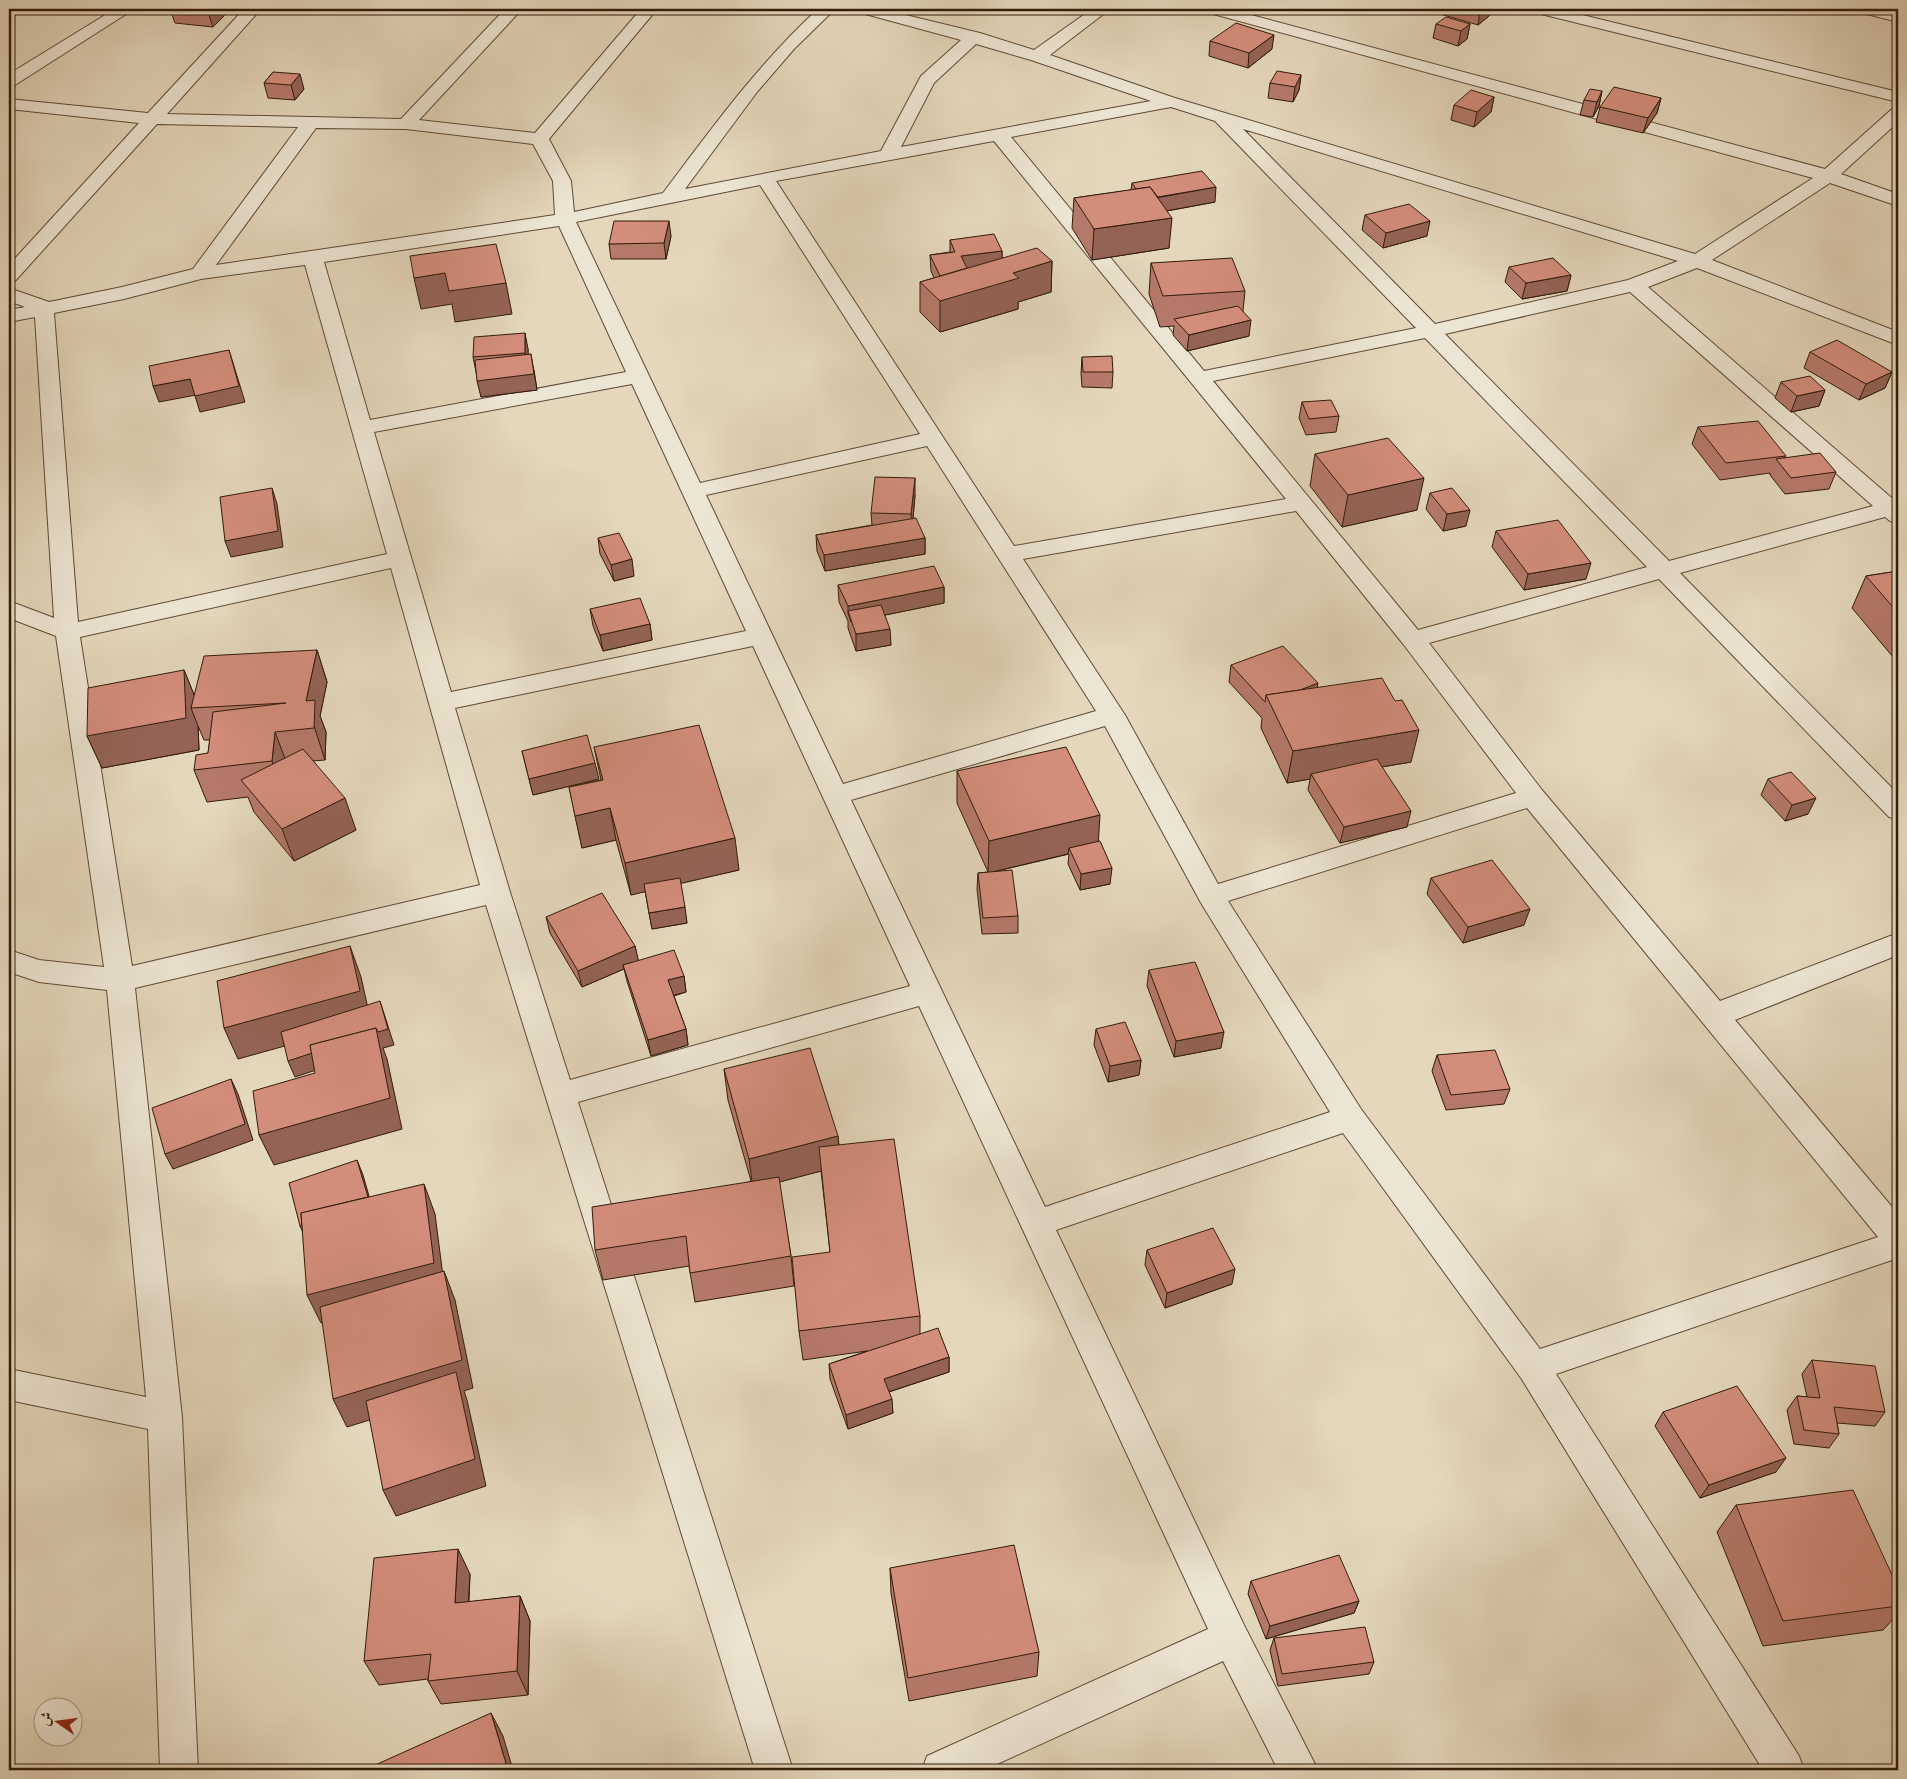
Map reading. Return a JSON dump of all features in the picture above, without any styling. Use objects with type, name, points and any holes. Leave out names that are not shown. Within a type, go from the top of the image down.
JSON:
[{"type":"street","points":[[9,81],[126,9]]},
{"type":"street","points":[[9,276],[253,9]]},
{"type":"street","points":[[406,124],[514,9]]},
{"type":"street","points":[[540,139],[648,9]]},
{"type":"street","points":[[668,199],[751,88],[788,45],[827,9]]},
{"type":"street","points":[[864,9],[974,37],[1037,56],[1222,118],[1698,261],[1898,339]]},
{"type":"street","points":[[907,19],[924,9]]},
{"type":"street","points":[[1037,56],[1102,9]]},
{"type":"street","points":[[1212,9],[1828,176],[1898,200]]},
{"type":"street","points":[[1539,9],[1898,97]]},
{"type":"street","points":[[1865,9],[1898,17]]},
{"type":"street","points":[[888,155],[927,80],[974,37]]},
{"type":"street","points":[[9,316],[44,307],[124,293],[200,273],[313,258],[566,219],[765,178],[1000,136],[1172,102]]},
{"type":"street","points":[[9,104],[152,119],[406,124],[540,139]]},
{"type":"street","points":[[1198,378],[1430,331],[1634,286],[1698,261],[1828,176],[1898,112]]},
{"type":"street","points":[[1222,118],[1898,810]]},
{"type":"street","points":[[200,273],[310,123]]},
{"type":"street","points":[[1000,136],[1413,639],[1533,797],[1898,1237]]},
{"type":"street","points":[[540,139],[562,181],[566,219],[1231,1638],[1299,1770]]},
{"type":"street","points":[[765,178],[1112,715],[1211,896],[1350,1118],[1533,1367],[1785,1770]]},
{"type":"street","points":[[313,258],[496,892],[774,1770]]},
{"type":"street","points":[[1634,286],[1895,510]]},
{"type":"street","points":[[9,294],[44,307]]},
{"type":"street","points":[[44,307],[67,632],[120,980],[165,1417],[179,1770]]},
{"type":"street","points":[[362,428],[640,376]]},
{"type":"street","points":[[694,491],[932,438]]},
{"type":"street","points":[[1008,554],[1301,503]]},
{"type":"street","points":[[1413,639],[1664,570],[1895,510]]},
{"type":"street","points":[[9,610],[67,632],[399,559]]},
{"type":"street","points":[[441,702],[761,636]]},
{"type":"street","points":[[836,795],[1112,715]]},
{"type":"street","points":[[1211,896],[1533,797]]},
{"type":"street","points":[[9,961],[39,971],[120,980],[496,892]]},
{"type":"street","points":[[1713,1016],[1898,944]]},
{"type":"street","points":[[560,1095],[928,992]]},
{"type":"street","points":[[1037,1223],[1350,1118]]},
{"type":"street","points":[[1533,1367],[1898,1244]]},
{"type":"street","points":[[9,1385],[165,1417]]},
{"type":"street","points":[[941,1770],[1231,1638]]},
{"type":"building","points":[[174,9],[212,9],[208,12]]},
{"type":"building","points":[[1446,17],[1470,24],[1461,31],[1436,24]]},
{"type":"building","points":[[1236,23],[1274,35],[1249,53],[1210,41]]},
{"type":"building","points":[[1277,71],[1301,75],[1295,87],[1270,83]]},
{"type":"building","points":[[273,72],[300,74],[291,85],[264,83]]},
{"type":"building","points":[[1614,87],[1661,98],[1648,118],[1600,107]]},
{"type":"building","points":[[1590,89],[1602,91],[1597,102],[1584,100]]},
{"type":"building","points":[[1471,90],[1494,97],[1477,112],[1454,105]]},
{"type":"building","points":[[1202,171],[1216,187],[1158,197],[1150,187],[1136,189],[1132,183]]},
{"type":"building","points":[[1150,187],[1172,218],[1094,229],[1074,198]]},
{"type":"building","points":[[1409,204],[1430,221],[1386,233],[1365,215]]},
{"type":"building","points":[[614,221],[669,221],[664,243],[609,244]]},
{"type":"building","points":[[994,234],[1002,251],[961,256],[967,268],[940,276],[930,255],[955,252],[950,240]]},
{"type":"building","points":[[496,244],[506,283],[449,291],[445,273],[414,278],[410,256]]},
{"type":"building","points":[[1037,248],[1052,261],[1013,273],[1019,278],[940,301],[920,282]]},
{"type":"building","points":[[1232,258],[1245,291],[1163,296],[1151,263]]},
{"type":"building","points":[[1553,258],[1571,275],[1526,283],[1509,267]]},
{"type":"building","points":[[1238,306],[1251,320],[1189,335],[1174,319]]},
{"type":"building","points":[[525,333],[525,353],[473,357],[474,337]]},
{"type":"building","points":[[1837,340],[1892,372],[1866,384],[1810,352]]},
{"type":"building","points":[[229,350],[239,386],[195,396],[190,379],[153,386],[149,366]]},
{"type":"building","points":[[531,354],[534,374],[477,381],[475,360]]},
{"type":"building","points":[[1112,356],[1113,372],[1083,372],[1082,357]]},
{"type":"building","points":[[1810,376],[1825,390],[1797,396],[1781,382]]},
{"type":"building","points":[[1331,400],[1339,416],[1309,419],[1302,402]]},
{"type":"building","points":[[1758,421],[1786,456],[1726,463],[1698,427]]},
{"type":"building","points":[[1388,438],[1424,478],[1348,495],[1315,454]]},
{"type":"building","points":[[1820,453],[1836,472],[1791,478],[1776,459]]},
{"type":"building","points":[[875,477],[915,478],[911,514],[871,513]]},
{"type":"building","points":[[272,488],[278,531],[225,541],[220,497]]},
{"type":"building","points":[[1452,488],[1470,510],[1447,514],[1430,493]]},
{"type":"building","points":[[916,518],[925,538],[824,555],[816,535]]},
{"type":"building","points":[[1558,520],[1591,563],[1528,574],[1496,531]]},
{"type":"building","points":[[619,533],[632,559],[611,565],[598,538]]},
{"type":"building","points":[[934,566],[944,587],[848,606],[838,585]]},
{"type":"building","points":[[1898,571],[1898,613],[1866,576]]},
{"type":"building","points":[[640,598],[650,624],[600,635],[590,609]]},
{"type":"building","points":[[881,605],[890,629],[856,634],[848,611]]},
{"type":"building","points":[[1283,646],[1318,683],[1300,690],[1266,695],[1265,702],[1231,665]]},
{"type":"building","points":[[317,650],[306,701],[315,700],[314,728],[275,732],[272,761],[194,770],[196,755],[208,753],[213,712],[286,703],[191,708],[204,656]]},
{"type":"building","points":[[184,670],[186,718],[87,736],[88,688]]},
{"type":"building","points":[[1382,678],[1395,701],[1402,700],[1419,730],[1293,751],[1266,695]]},
{"type":"building","points":[[699,725],[735,838],[625,863],[610,808],[575,816],[569,787],[603,780],[594,747]]},
{"type":"building","points":[[587,735],[595,763],[529,779],[522,751]]},
{"type":"building","points":[[1066,747],[1100,815],[989,841],[957,771]]},
{"type":"building","points":[[303,749],[345,798],[282,829],[241,780]]},
{"type":"building","points":[[1377,759],[1411,811],[1344,827],[1311,774]]},
{"type":"building","points":[[1791,772],[1816,798],[1792,805],[1768,779]]},
{"type":"building","points":[[1100,841],[1112,868],[1081,874],[1069,848]]},
{"type":"building","points":[[1492,860],[1530,909],[1468,927],[1431,878]]},
{"type":"building","points":[[1012,870],[1018,916],[983,918],[978,873]]},
{"type":"building","points":[[680,878],[685,907],[649,913],[644,884]]},
{"type":"building","points":[[602,893],[635,946],[578,971],[546,917]]},
{"type":"building","points":[[350,946],[360,991],[224,1028],[217,981]]},
{"type":"building","points":[[674,950],[684,976],[668,980],[686,1029],[648,1040],[623,965]]},
{"type":"building","points":[[1195,962],[1224,1032],[1176,1041],[1149,970]]},
{"type":"building","points":[[380,1001],[388,1029],[378,1032],[376,1028],[310,1045],[312,1053],[288,1061],[281,1032]]},
{"type":"building","points":[[1125,1022],[1141,1060],[1110,1066],[1096,1029]]},
{"type":"building","points":[[376,1028],[390,1098],[259,1135],[253,1091],[315,1073],[310,1045]]},
{"type":"building","points":[[810,1048],[838,1136],[749,1159],[724,1069]]},
{"type":"building","points":[[1495,1050],[1510,1089],[1451,1095],[1437,1055]]},
{"type":"building","points":[[231,1079],[245,1124],[165,1154],[152,1108]]},
{"type":"building","points":[[894,1139],[920,1316],[799,1331],[792,1257],[830,1252],[819,1147]]},
{"type":"building","points":[[357,1160],[368,1197],[301,1213],[302,1225],[300,1226],[289,1183]]},
{"type":"building","points":[[779,1177],[791,1256],[690,1273],[686,1236],[595,1250],[592,1207]]},
{"type":"building","points":[[424,1184],[434,1263],[307,1295],[301,1213]]},
{"type":"building","points":[[1213,1228],[1235,1269],[1167,1293],[1147,1250]]},
{"type":"building","points":[[444,1271],[462,1360],[333,1399],[320,1307]]},
{"type":"building","points":[[938,1328],[949,1357],[884,1379],[892,1399],[846,1415],[829,1364]]},
{"type":"building","points":[[1812,1360],[1875,1366],[1885,1412],[1834,1407],[1839,1434],[1804,1430],[1797,1396],[1820,1398]]},
{"type":"building","points":[[456,1372],[475,1459],[383,1490],[366,1401]]},
{"type":"building","points":[[1737,1386],[1786,1458],[1709,1485],[1663,1412]]},
{"type":"building","points":[[1853,1490],[1898,1588],[1898,1606],[1783,1621],[1736,1505]]},
{"type":"building","points":[[1014,1545],[1039,1652],[908,1678],[890,1568]]},
{"type":"building","points":[[458,1549],[455,1603],[520,1596],[517,1671],[428,1681],[431,1654],[364,1661],[374,1558]]},
{"type":"building","points":[[1339,1555],[1359,1601],[1270,1626],[1251,1581]]},
{"type":"building","points":[[1365,1627],[1374,1662],[1282,1674],[1274,1638]]},
{"type":"building","points":[[491,1713],[508,1770],[364,1770]]}]
